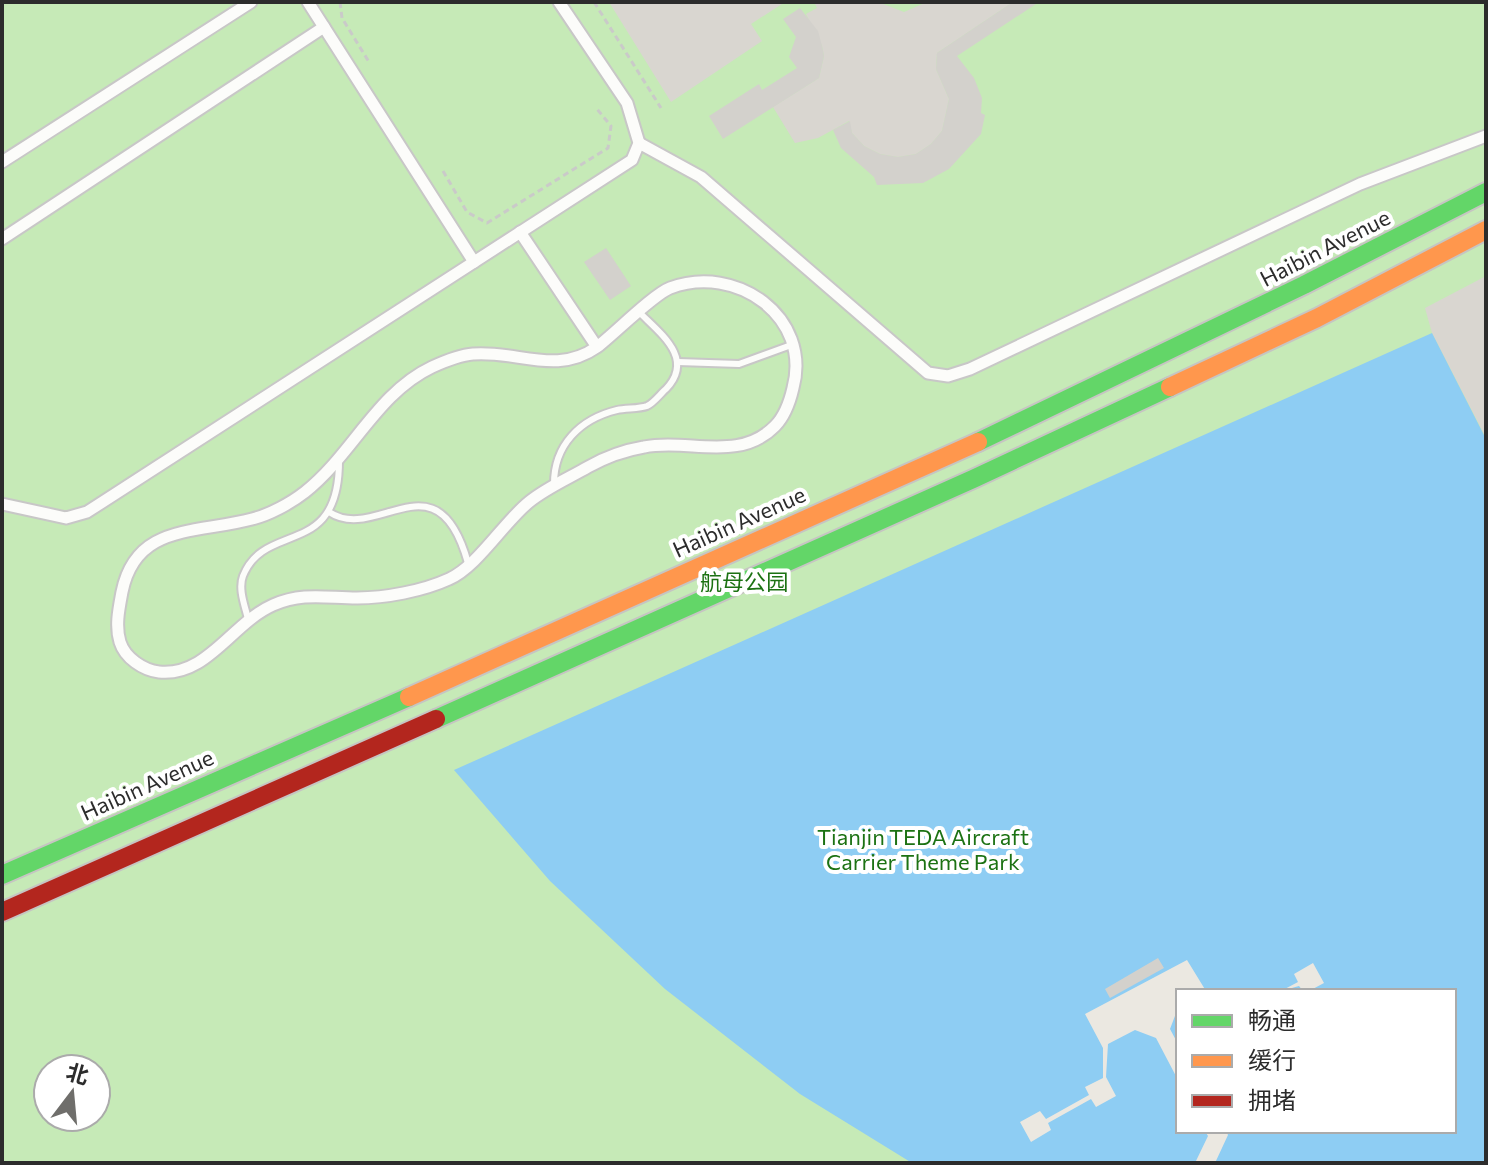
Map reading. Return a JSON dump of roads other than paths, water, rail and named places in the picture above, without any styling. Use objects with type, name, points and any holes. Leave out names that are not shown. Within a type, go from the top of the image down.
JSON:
[{"type":"highway","name":"Haibin Avenue","points":[[2,875],[570,625],[973,442],[1302,288],[1486,192]]},
{"type":"highway","points":[[2,912],[584,655],[987,472],[1317,318],[1486,230]]},
{"type":"street","points":[[2,162],[251,2]]},
{"type":"street","points":[[308,2],[474,262]]},
{"type":"street","points":[[2,504],[66,518],[87,512],[632,160],[639,143],[627,103],[559,2]]},
{"type":"street","points":[[2,239],[324,27]]},
{"type":"street","points":[[639,143],[701,177],[928,373],[937,377],[970,369],[1360,184],[1486,136]]},
{"type":"street","points":[[520,232],[597,347]]},
{"type":"street","points":[[706,282],[741,289],[763,299],[784,319],[795,343],[796,376],[790,399],[778,424],[762,437],[725,449],[695,445],[646,446],[594,464],[530,501],[454,578],[422,588],[358,598],[320,594],[275,604],[248,619],[197,667],[158,672],[128,658],[120,642],[117,615],[126,571],[142,549],[169,535],[256,518],[301,495],[339,461],[404,382],[435,365],[473,354],[546,363],[573,359],[597,347],[668,289],[706,282]]},
{"type":"lane","points":[[554,487],[554,466],[566,439],[600,415],[648,406],[671,383],[678,362],[669,341],[640,313]]},
{"type":"lane","points":[[678,362],[739,364],[781,351],[795,343]]},
{"type":"lane","points":[[248,619],[242,589],[243,576],[254,561],[275,546],[317,527],[329,512],[339,483],[339,461]]},
{"type":"lane","points":[[329,512],[340,520],[362,520],[411,504],[428,509],[445,516],[468,563]]},
{"type":"water","name":"Tianjin TEDA Aircraft Carrier Theme Park","points":[[1432,333],[1486,439],[1486,1163],[912,1163],[800,1094],[665,989],[550,881],[454,770]]},
{"type":"park label","name":"航母公园","points":[[744,582]]}]
